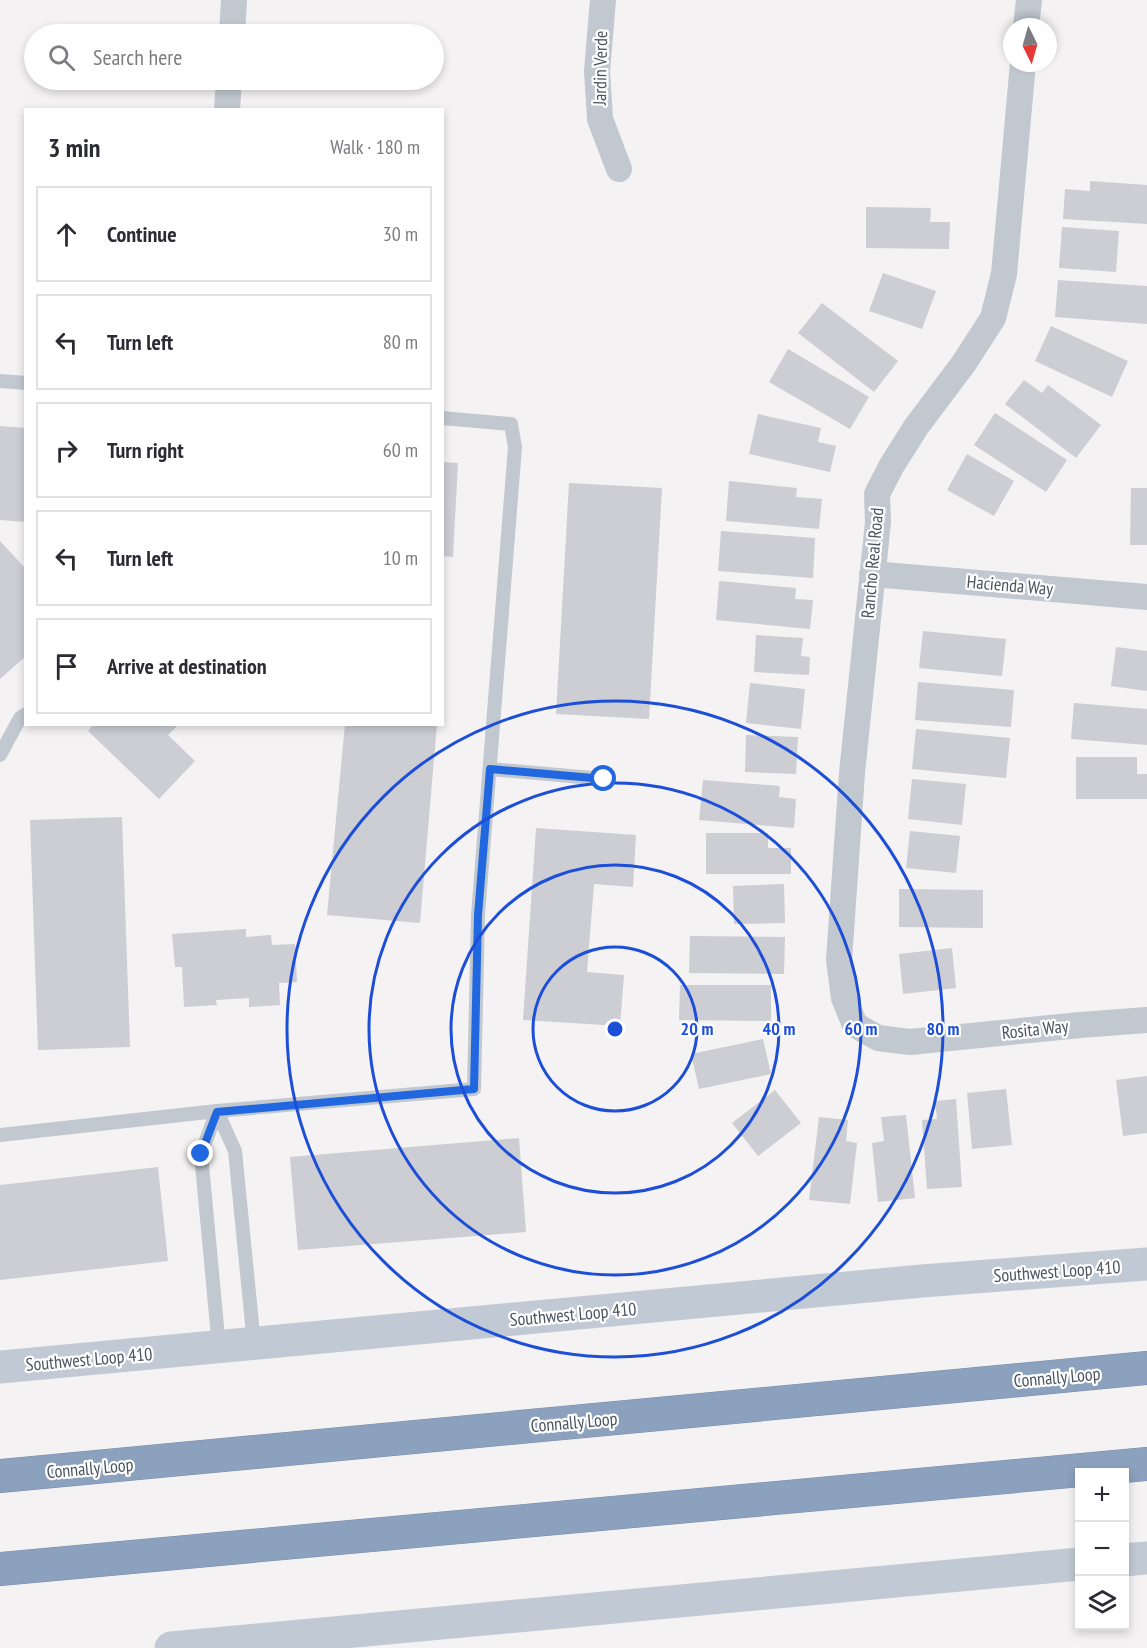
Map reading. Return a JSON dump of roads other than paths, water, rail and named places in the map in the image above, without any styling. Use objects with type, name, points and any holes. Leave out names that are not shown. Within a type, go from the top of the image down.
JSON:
[{"type":"highway","name":"Connally Loop","points":[[0,1476],[1147,1368]]},
{"type":"highway","points":[[0,1569],[1147,1464]]},
{"type":"main road","name":"Southwest Loop 410","points":[[0,1367],[910,1282],[1147,1264]]},
{"type":"main road","points":[[1129,1560],[1147,1558]]},
{"type":"main road","points":[[171,1648],[1075,1564]]},
{"type":"street","points":[[233,24],[234,0]]},
{"type":"street","name":"Jardin Verde","points":[[603,0],[597,71],[600,119],[619,169]]},
{"type":"street","points":[[1027,18],[1029,0]]},
{"type":"street","name":"Rancho Real Road","points":[[855,1025],[844,998],[839,960],[852,773],[878,522],[877,494],[916,427],[964,363],[993,318],[1005,264],[1022,72]]},
{"type":"street","points":[[227,108],[228,90]]},
{"type":"street","name":"Hacienda Way","points":[[872,574],[1147,597]]},
{"type":"street","name":"Rosita Way","points":[[855,1025],[878,1038],[910,1042],[1080,1024],[1147,1020]]},
{"type":"lane","points":[[0,381],[24,383]]},
{"type":"lane","points":[[0,1135],[217,1112],[474,1089],[478,915],[515,447],[511,424],[444,418]]},
{"type":"lane","points":[[0,755],[20,718],[24,715]]},
{"type":"lane","points":[[490,769],[604,779]]},
{"type":"lane","points":[[217,1112],[235,1151],[254,1344]]},
{"type":"lane","points":[[217,1112],[201,1154],[219,1348]]}]
